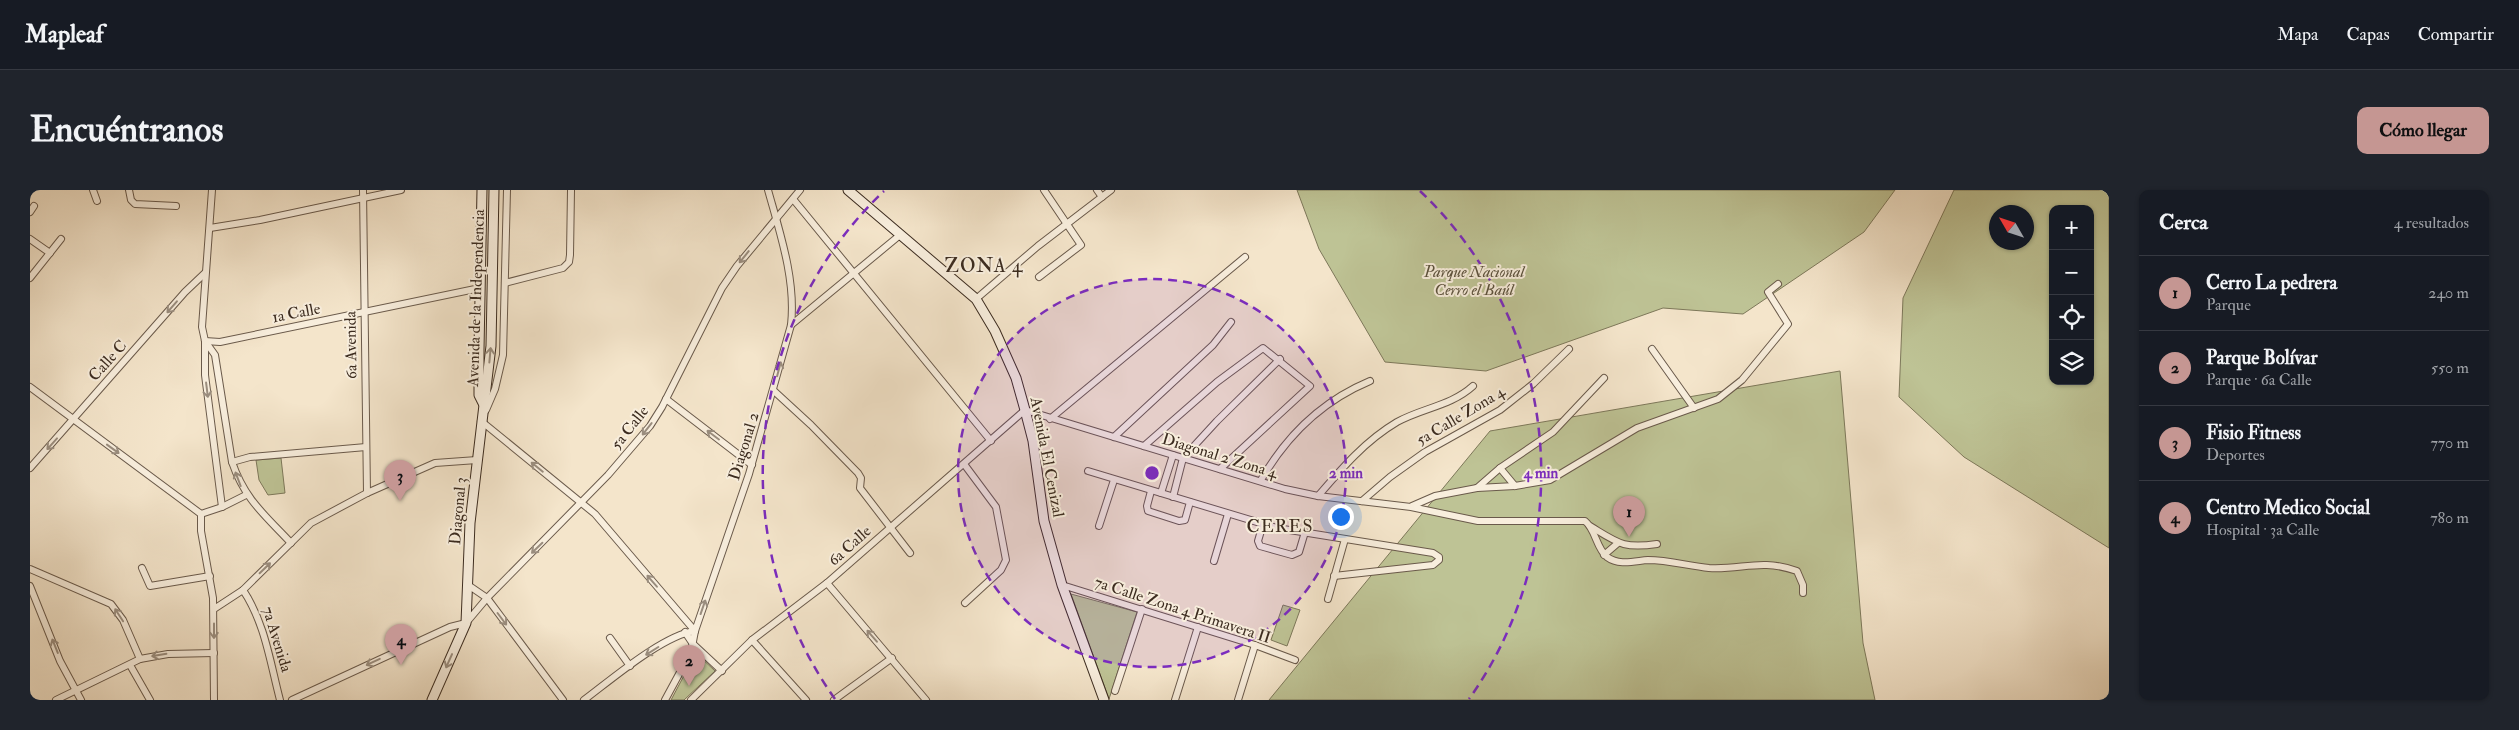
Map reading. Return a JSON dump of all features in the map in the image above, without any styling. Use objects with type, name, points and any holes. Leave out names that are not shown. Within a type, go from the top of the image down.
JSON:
[{"type":"main road","name":"Avenida de la Independencia","points":[[482,190],[479,394],[483,402]]},
{"type":"main road","name":"Avenida de la Independencia","points":[[483,402],[487,394],[491,346],[494,190]]},
{"type":"main road","name":"Avenida El Cenizal","points":[[848,190],[976,299],[995,331],[1016,378],[1025,410],[1033,442],[1044,521],[1062,585],[1104,700]]},
{"type":"main road","name":"Diagonal 3","points":[[466,623],[469,538],[483,402]]},
{"type":"main road","points":[[432,700],[466,623]]},
{"type":"street","points":[[93,190],[96,201]]},
{"type":"street","points":[[129,190],[131,200],[135,204],[176,206]]},
{"type":"street","points":[[212,190],[202,316],[205,341],[204,359],[222,507]]},
{"type":"street","points":[[210,228],[260,220],[363,194],[401,190]]},
{"type":"street","points":[[507,190],[501,369],[481,421],[595,514],[695,631]]},
{"type":"street","points":[[505,283],[566,267],[570,254],[571,190]]},
{"type":"street","name":"Diagonal 2","points":[[665,700],[693,644],[695,631],[752,465],[791,325],[791,287],[768,190]]},
{"type":"street","name":"5a Calle","points":[[466,623],[486,598],[581,503],[650,426],[666,399],[722,288],[737,266],[800,190]]},
{"type":"street","points":[[1039,276],[1081,246],[1080,241],[1065,224],[1044,190]]},
{"type":"street","points":[[1097,190],[1102,197]]},
{"type":"street","points":[[976,299],[1065,224],[1112,190]]},
{"type":"street","name":"6a Avenida","points":[[363,194],[367,493]]},
{"type":"street","points":[[793,199],[991,441]]},
{"type":"street","points":[[791,325],[900,235]]},
{"type":"street","points":[[30,239],[50,253]]},
{"type":"street","points":[[30,278],[61,239]]},
{"type":"street","points":[[1050,419],[1245,258]]},
{"type":"street","name":"Calle C","points":[[30,468],[185,292],[206,272]]},
{"type":"street","points":[[1411,507],[1435,496],[1477,488],[1515,486],[1550,480],[1637,428],[1710,404],[1734,388],[1787,327],[1787,320],[1768,292],[1778,284]]},
{"type":"street","name":"1a Calle","points":[[205,341],[220,342],[480,288]]},
{"type":"street","points":[[1114,437],[1213,345],[1231,322]]},
{"type":"street","points":[[205,341],[215,355],[232,462],[246,495],[292,543]]},
{"type":"street","points":[[1144,446],[1217,382],[1263,348],[1280,359],[1310,386],[1220,469]]},
{"type":"street","name":"5a Calle Zona 4","points":[[1362,501],[1390,477],[1425,452],[1500,410],[1533,384],[1569,349]]},
{"type":"street","points":[[1652,349],[1694,408]]},
{"type":"street","points":[[1173,497],[1183,458],[1217,421],[1280,359]]},
{"type":"street","points":[[1477,488],[1500,468],[1553,432],[1604,378]]},
{"type":"street","points":[[1261,480],[1282,446],[1308,419],[1353,388],[1370,381]]},
{"type":"street","points":[[1318,496],[1350,459],[1375,438],[1398,422],[1457,399],[1473,386]]},
{"type":"street","points":[[30,387],[201,514]]},
{"type":"street","points":[[774,391],[811,425],[858,473],[861,478],[860,488],[910,553]]},
{"type":"street","points":[[666,399],[752,465]]},
{"type":"street","name":"Diagonal 2 Zona 4","points":[[1025,410],[1050,419],[1261,480],[1284,489],[1318,496],[1411,507],[1478,521],[1580,520],[1589,525]]},
{"type":"street","name":"6a Calle","points":[[692,700],[752,640],[827,583],[1025,410]]},
{"type":"street","points":[[232,462],[250,457],[366,447]]},
{"type":"street","points":[[1161,494],[1173,455]]},
{"type":"street","points":[[214,609],[242,590],[311,523],[367,493],[435,463],[477,460]]},
{"type":"street","points":[[964,464],[996,507],[1006,560],[1001,570],[965,603]]},
{"type":"street","points":[[1500,468],[1515,486]]},
{"type":"street","points":[[1088,471],[1263,524],[1433,553],[1439,557],[1439,560],[1433,565],[1334,576]]},
{"type":"street","points":[[1099,526],[1114,480]]},
{"type":"street","points":[[1151,491],[1147,506],[1148,511],[1179,521],[1185,520],[1190,502]]},
{"type":"street","points":[[201,514],[222,507],[246,495]]},
{"type":"street","points":[[201,514],[201,532],[210,576],[214,609],[214,700]]},
{"type":"street","points":[[1214,561],[1228,514]]},
{"type":"street","points":[[1263,524],[1258,541],[1260,546],[1292,555],[1298,552],[1305,532]]},
{"type":"street","points":[[1589,525],[1618,543],[1638,547],[1657,544]]},
{"type":"street","points":[[1589,525],[1604,554],[1613,560],[1625,562],[1648,560],[1710,568],[1760,563],[1771,564],[1796,571],[1803,585],[1803,593]]},
{"type":"street","points":[[1328,599],[1345,539]]},
{"type":"street","points":[[1604,554],[1618,543]]},
{"type":"street","points":[[142,568],[150,586],[210,576]]},
{"type":"street","points":[[30,569],[112,604],[127,628],[140,659]]},
{"type":"street","points":[[827,583],[926,700]]},
{"type":"street","points":[[468,585],[486,598],[563,700]]},
{"type":"street","name":"7a Calle Zona 4 Primavera II","points":[[1062,585],[1255,645],[1295,660]]},
{"type":"street","points":[[30,586],[60,661],[81,700]]},
{"type":"street","name":"7a Avenida","points":[[242,590],[260,623],[280,700]]},
{"type":"street","points":[[1115,691],[1142,609]]},
{"type":"street","points":[[292,700],[450,627],[466,623]]},
{"type":"street","points":[[1175,700],[1198,627]]},
{"type":"street","points":[[584,700],[630,666],[685,632],[695,631]]},
{"type":"street","points":[[685,632],[693,644],[722,671]]},
{"type":"street","points":[[610,638],[630,666]]},
{"type":"street","points":[[752,640],[806,700]]},
{"type":"street","points":[[1238,700],[1255,645]]},
{"type":"street","points":[[56,700],[140,659],[168,654],[214,653]]},
{"type":"street","points":[[834,700],[892,658]]},
{"type":"street","points":[[130,665],[150,700]]},
{"type":"green space","name":"Parque Nacional Cerro el Baúl","points":[[1297,190],[1895,190],[1864,232],[1743,314],[1663,308],[1486,371],[1385,362],[1319,249]]},
{"type":"green space","points":[[1954,190],[2109,190],[2109,548],[1964,457],[1899,397],[1903,298]]},
{"type":"green space","points":[[1840,371],[1863,643],[1875,700],[1269,700],[1490,431]]},
{"type":"green space","points":[[281,458],[285,493],[268,495],[259,480],[256,460]]},
{"type":"green space","points":[[1071,594],[1137,612],[1109,699]]},
{"type":"green space","points":[[1283,605],[1300,610],[1287,646],[1271,640]]},
{"type":"green space","points":[[696,653],[715,671],[684,700],[671,700]]},
{"type":"place","name":"Fisio Fitness","points":[[400,501]]},
{"type":"place","name":"Cerro La pedrera","points":[[1629,537]]},
{"type":"place","name":"Centro Medico Social","points":[[401,665]]},
{"type":"place","name":"Parque Bolívar","points":[[689,686]]},
{"type":"district","name":"ZONA 4","points":[[984,265]]},
{"type":"district","name":"CERES","points":[[1280,526]]}]
